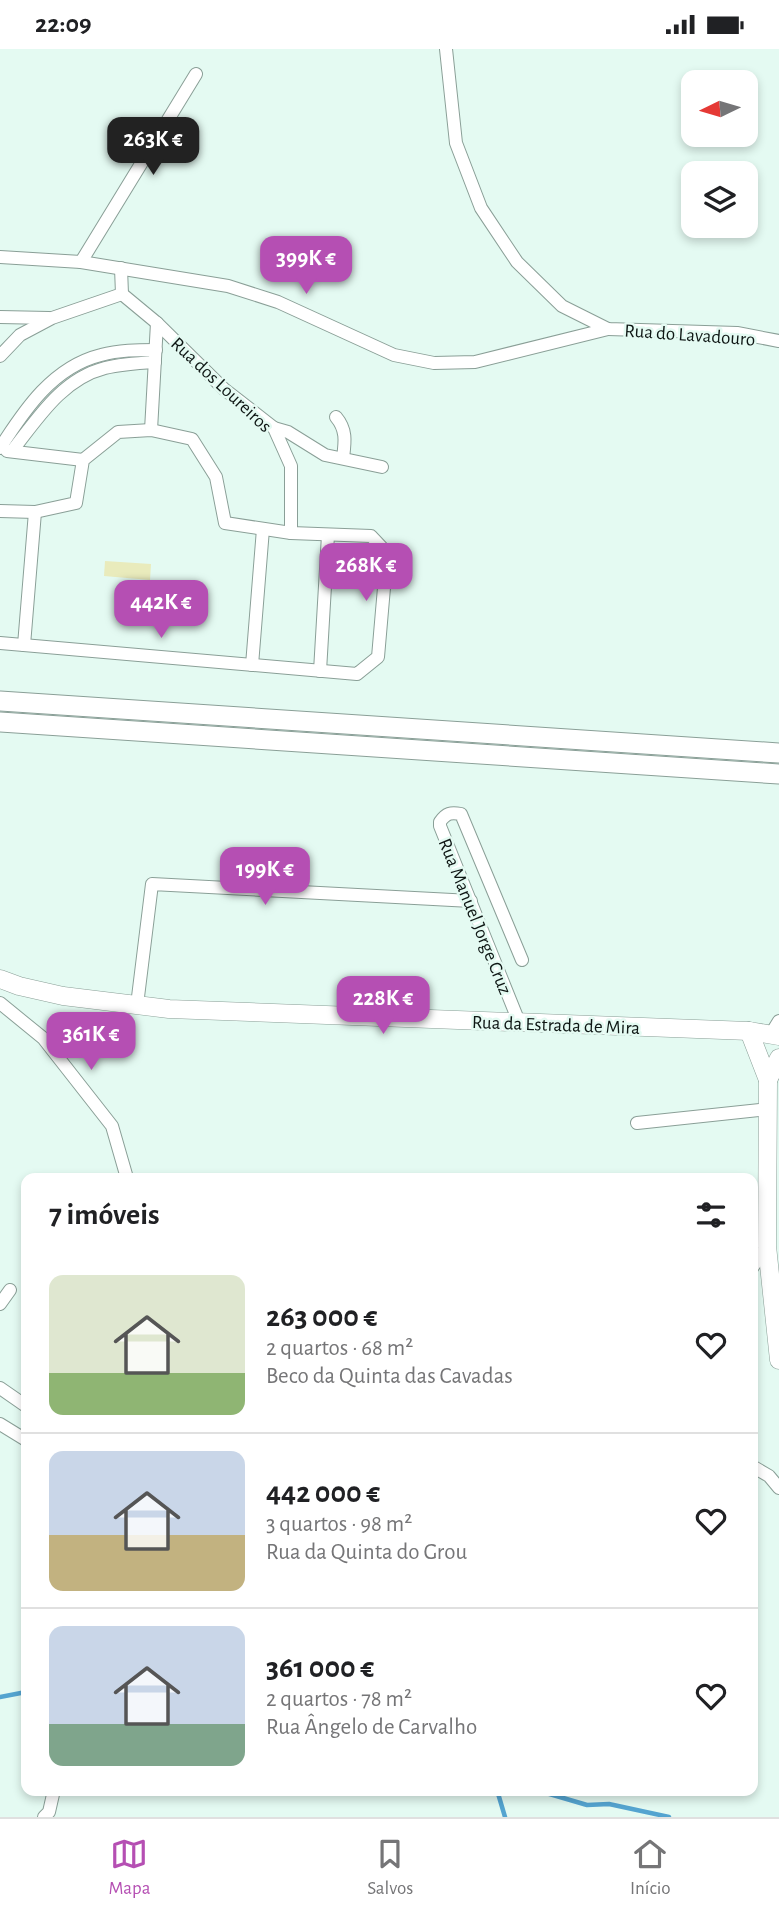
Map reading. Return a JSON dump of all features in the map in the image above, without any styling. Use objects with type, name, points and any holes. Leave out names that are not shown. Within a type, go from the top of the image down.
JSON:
[{"type":"main road","points":[[0,701],[779,753]]},
{"type":"main road","points":[[0,722],[779,774]]},
{"type":"street","name":"Rua do Lavadouro","points":[[446,49],[456,143],[481,208],[517,263],[562,306],[608,329],[737,333],[779,341]]},
{"type":"street","points":[[81,262],[196,74]]},
{"type":"street","points":[[0,257],[81,262],[228,286],[278,302],[394,355],[434,363],[475,362],[608,329]]},
{"type":"street","points":[[0,356],[20,335],[52,318],[122,294],[121,268]]},
{"type":"street","name":"Rua dos Loureiros","points":[[122,294],[157,323],[224,389],[274,428],[291,466],[291,533]]},
{"type":"street","points":[[0,317],[52,318]]},
{"type":"street","points":[[151,430],[157,323]]},
{"type":"street","points":[[4,450],[55,397],[78,380],[105,368],[155,356]]},
{"type":"street","points":[[336,417],[345,433],[343,458]]},
{"type":"street","points":[[274,428],[289,432],[325,455],[382,467]]},
{"type":"street","points":[[0,511],[35,512],[76,503],[83,460],[118,432],[151,430],[192,439],[216,477],[225,523],[291,533],[371,536],[387,553],[378,657],[357,674],[0,643]]},
{"type":"street","points":[[4,450],[83,460]]},
{"type":"street","points":[[24,645],[35,512]]},
{"type":"street","points":[[252,664],[263,529]]},
{"type":"street","points":[[320,671],[328,535]]},
{"type":"street","name":"Rua Manuel Jorge Cruz","points":[[519,1022],[440,826],[444,816],[452,812],[461,814],[522,960]]},
{"type":"street","points":[[137,1005],[152,884],[471,901]]},
{"type":"street","name":"Rua da Estrada de Mira","points":[[0,979],[64,996],[169,1009],[776,1030]]},
{"type":"street","points":[[0,1003],[43,1038],[112,1126],[126,1173]]},
{"type":"street","points":[[749,1031],[768,1080],[767,1246],[779,1360]]},
{"type":"street","points":[[768,1080],[779,1058]]},
{"type":"street","points":[[637,1123],[768,1109]]},
{"type":"street","points":[[758,1259],[767,1246]]},
{"type":"street","points":[[0,1304],[10,1290]]},
{"type":"street","points":[[0,1388],[21,1403]]},
{"type":"street","points":[[0,1424],[21,1437]]},
{"type":"street","points":[[758,1469],[769,1476],[779,1488]]},
{"type":"street","points":[[44,1817],[49,1812],[53,1796]]},
{"type":"green space","points":[[105,561],[151,564],[150,580],[104,576]]},
{"type":"waterway","points":[[0,1697],[21,1693]]},
{"type":"waterway","points":[[499,1796],[505,1817]]},
{"type":"waterway","points":[[556,1796],[587,1805],[609,1804],[669,1817]]}]
